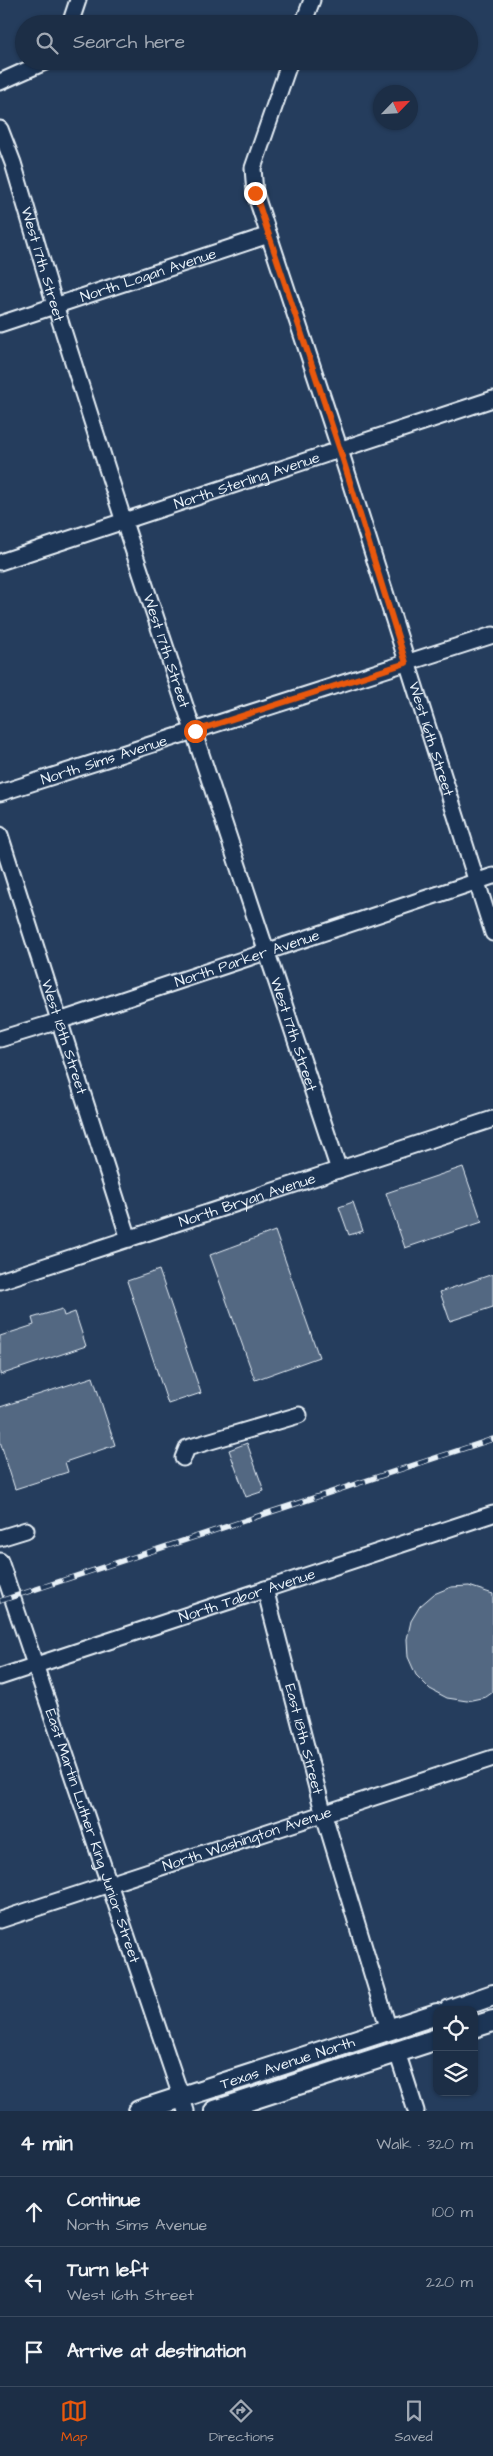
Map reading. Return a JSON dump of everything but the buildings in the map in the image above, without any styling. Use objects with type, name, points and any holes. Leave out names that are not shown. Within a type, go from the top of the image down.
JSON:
[{"type":"main road","points":[[461,2006],[493,1995]]},
{"type":"main road","name":"Texas Avenue North","points":[[139,2111],[183,2104],[433,2015]]},
{"type":"main road","points":[[478,2026],[493,2020]]},
{"type":"main road","name":"Texas Avenue North","points":[[215,2111],[433,2040]]},
{"type":"street","points":[[73,15],[78,0]]},
{"type":"street","points":[[306,15],[312,0]]},
{"type":"street","points":[[0,82],[27,70]]},
{"type":"street","name":"West 16th Street","points":[[287,70],[253,168],[255,193],[340,450],[493,933]]},
{"type":"street","name":"West 17th Street","points":[[0,129],[13,163],[55,305],[124,522],[195,731],[339,1170]]},
{"type":"street","name":"North Logan Avenue","points":[[0,324],[269,235]]},
{"type":"street","name":"North Sterling Avenue","points":[[0,562],[493,399]]},
{"type":"street","name":"North Sims Avenue","points":[[0,794],[493,635]]},
{"type":"street","name":"West 18th Street","points":[[0,835],[130,1239]]},
{"type":"street","name":"North Parker Avenue","points":[[0,1039],[493,876]]},
{"type":"street","name":"North Bryan Avenue","points":[[0,1281],[493,1119]]},
{"type":"street","points":[[183,1458],[187,1448],[300,1415]]},
{"type":"street","name":"North Tabor Avenue","points":[[0,1677],[493,1514]]},
{"type":"street","points":[[0,1538],[26,1530]]},
{"type":"street","name":"East Martin Luther King Junior Street","points":[[1,1566],[37,1666],[183,2104]]},
{"type":"street","name":"East 18th Street","points":[[265,1589],[324,1815],[389,2030]]},
{"type":"street","name":"North Washington Avenue","points":[[0,1920],[493,1758]]},
{"type":"street","points":[[397,2052],[416,2111]]},
{"type":"railway","points":[[0,1601],[493,1439]]},
{"type":"route","points":[[195,731],[406,663],[340,450],[255,193]]}]
